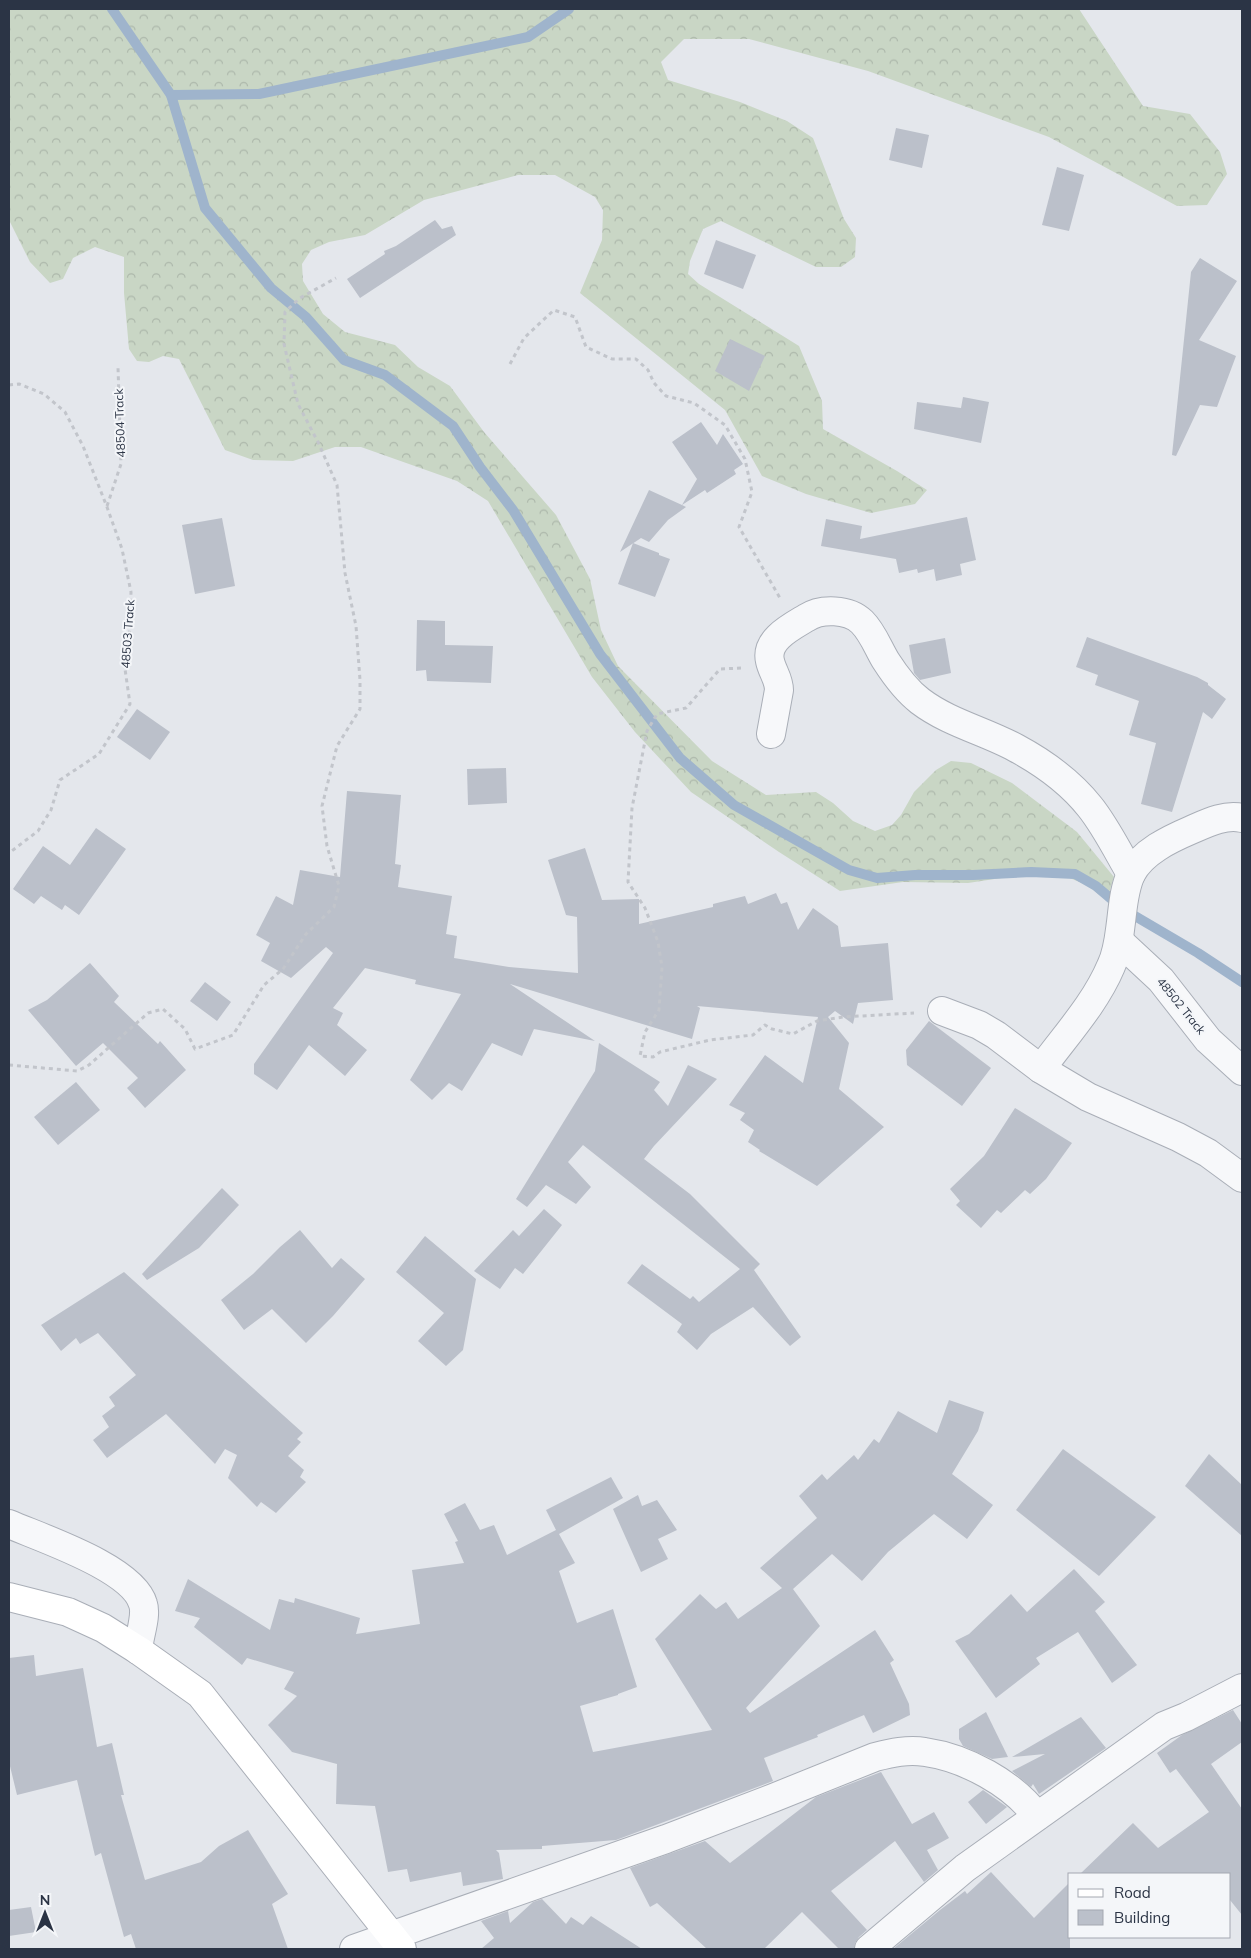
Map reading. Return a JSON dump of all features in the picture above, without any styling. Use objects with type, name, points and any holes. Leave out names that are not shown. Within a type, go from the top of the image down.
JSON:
[{"type":"street","points":[[772,734],[779,683],[770,661],[770,652],[774,641],[814,612],[822,611],[856,617],[867,628],[886,661],[918,700],[934,711],[1016,748],[1078,793],[1098,818],[1129,883]]},
{"type":"street","points":[[1041,1069],[1100,990],[1112,965],[1119,941],[1129,883],[1143,858],[1162,844],[1214,820],[1242,818]]},
{"type":"street","name":"48502 Track","points":[[1119,941],[1161,980],[1208,1040],[1242,1072]]},
{"type":"street","points":[[942,1011],[979,1025],[996,1035],[1041,1069],[1088,1097],[1193,1145],[1208,1153],[1242,1178]]},
{"type":"street","points":[[9,1524],[76,1552],[114,1572],[134,1590],[143,1602],[145,1614],[138,1650]]},
{"type":"street","points":[[9,1597],[68,1612],[103,1628],[138,1650],[200,1694],[397,1942]]},
{"type":"street","points":[[870,1949],[965,1868],[1164,1726],[1186,1717],[1242,1688]]},
{"type":"street","points":[[354,1949],[397,1942],[875,1757],[890,1753],[925,1752],[983,1770],[1026,1801],[1037,1816]]},
{"type":"path","points":[[9,1065],[77,1071],[89,1064],[148,1013],[163,1009],[185,1029],[195,1049],[232,1034],[264,985],[283,969],[306,934],[334,907],[339,886],[327,846],[322,806],[337,746],[360,709],[356,626],[344,573],[337,485],[318,442],[298,404],[284,344],[285,312],[300,298],[336,278]]},
{"type":"path","points":[[510,364],[524,338],[554,310],[576,316],[586,347],[612,359],[636,359],[648,370],[654,383],[666,396],[694,403],[725,425],[745,459],[752,492],[739,527],[796,624]]},
{"type":"path","name":"48504 Track","points":[[107,507],[122,464],[118,367]]},
{"type":"path","name":"48503 Track","points":[[9,384],[19,384],[44,394],[65,412],[83,446],[107,507],[122,549],[131,592],[130,627],[125,669],[130,704],[98,754],[60,780],[51,810],[38,831],[9,853]]},
{"type":"path","points":[[770,661],[753,668],[720,669],[686,708],[657,714],[647,731],[632,808],[628,882],[645,908],[658,942],[662,967],[659,1010],[645,1032],[640,1056],[653,1057],[660,1052],[710,1040],[753,1035],[766,1025],[772,1029],[793,1034],[817,1021],[843,1017],[942,1011]]},
{"type":"green space","points":[[9,9],[1079,9],[1143,106],[1190,114],[1220,152],[1227,174],[1207,205],[1177,206],[1049,137],[868,71],[749,39],[684,39],[661,62],[668,80],[740,102],[787,121],[813,138],[844,219],[856,238],[855,257],[841,267],[816,267],[721,221],[703,229],[690,261],[688,274],[699,284],[799,346],[822,401],[823,429],[927,490],[915,504],[871,513],[806,494],[762,476],[725,410],[580,293],[602,240],[603,210],[595,197],[555,175],[518,175],[424,200],[365,235],[329,242],[311,250],[302,264],[303,281],[323,314],[345,332],[395,345],[418,367],[450,386],[484,432],[556,515],[590,579],[601,630],[618,666],[712,761],[766,795],[816,792],[833,803],[853,821],[875,831],[892,825],[901,815],[914,792],[936,770],[951,761],[971,763],[1012,783],[1077,832],[1114,877],[1109,893],[1102,897],[1087,885],[1067,877],[1008,877],[968,883],[903,882],[840,891],[691,792],[635,732],[592,677],[488,501],[457,481],[361,447],[335,447],[293,461],[253,460],[225,450],[179,359],[163,356],[149,362],[137,361],[129,349],[124,293],[124,257],[95,247],[73,258],[63,279],[50,283],[30,262],[9,220]]},
{"type":"building","points":[[896,128],[929,135],[922,168],[889,160]]},
{"type":"building","points":[[1057,167],[1084,175],[1069,231],[1042,225]]},
{"type":"building","points":[[435,220],[442,229],[452,226],[456,235],[360,298],[347,279],[385,254],[384,251],[396,246]]},
{"type":"building","points":[[716,240],[756,255],[743,289],[704,274]]},
{"type":"building","points":[[1200,258],[1237,281],[1199,340],[1236,356],[1217,407],[1200,405],[1176,456],[1172,455],[1191,272]]},
{"type":"building","points":[[730,339],[765,356],[749,391],[715,371]]},
{"type":"building","points":[[963,397],[989,402],[981,443],[914,429],[917,402],[961,408]]},
{"type":"building","points":[[701,422],[717,445],[723,434],[743,464],[734,470],[736,474],[707,493],[705,490],[682,505],[697,479],[672,442]]},
{"type":"building","points":[[649,490],[686,507],[668,520],[649,542],[641,538],[620,552]]},
{"type":"building","points":[[967,517],[976,560],[960,564],[962,575],[936,581],[934,569],[918,573],[917,569],[899,573],[896,559],[821,546],[826,519],[862,526],[860,539]]},
{"type":"building","points":[[222,518],[235,586],[195,594],[182,525]]},
{"type":"building","points":[[633,543],[670,559],[655,597],[618,584]]},
{"type":"building","points":[[417,620],[445,621],[445,645],[493,646],[491,683],[427,681],[426,670],[416,671]]},
{"type":"building","points":[[1087,637],[1197,677],[1208,683],[1226,699],[1212,719],[1203,712],[1172,812],[1141,804],[1156,743],[1129,735],[1139,701],[1095,685],[1098,675],[1076,667]]},
{"type":"building","points":[[945,638],[951,673],[920,680],[914,673],[909,645]]},
{"type":"building","points":[[137,709],[170,732],[150,760],[117,737]]},
{"type":"building","points":[[506,768],[507,803],[468,805],[467,769]]},
{"type":"building","points":[[347,791],[401,795],[395,864],[401,865],[398,887],[452,896],[446,934],[457,936],[454,958],[509,967],[578,973],[577,917],[566,915],[548,860],[585,848],[602,900],[639,899],[639,924],[713,907],[713,904],[745,896],[748,904],[776,893],[781,904],[787,902],[798,930],[813,908],[838,926],[841,947],[888,943],[893,1000],[858,1003],[853,1024],[835,1011],[828,1017],[849,1043],[839,1089],[884,1127],[817,1186],[759,1151],[748,1142],[754,1130],[740,1120],[745,1113],[729,1105],[765,1055],[803,1083],[818,1017],[697,1006],[700,1008],[692,1039],[510,984],[595,1041],[534,1029],[522,1056],[492,1043],[462,1091],[449,1083],[432,1100],[410,1080],[461,994],[415,984],[416,980],[365,968],[333,1008],[343,1013],[337,1025],[367,1050],[345,1076],[309,1045],[277,1090],[254,1074],[254,1064],[333,953],[326,947],[291,978],[261,961],[270,943],[256,935],[276,896],[293,905],[300,870],[340,877]]},
{"type":"building","points":[[96,828],[126,849],[79,915],[65,905],[62,910],[41,896],[34,904],[13,889],[43,846],[70,865]]},
{"type":"building","points":[[90,963],[119,996],[114,1002],[158,1044],[160,1041],[186,1070],[145,1108],[127,1088],[138,1078],[103,1043],[76,1066],[28,1010],[47,1000]]},
{"type":"building","points":[[205,982],[231,1002],[217,1021],[190,1001]]},
{"type":"building","points":[[929,1021],[991,1068],[962,1106],[907,1065],[906,1050]]},
{"type":"building","points":[[599,1043],[660,1082],[654,1090],[668,1106],[688,1065],[717,1079],[644,1159],[690,1194],[760,1264],[754,1270],[801,1337],[790,1346],[753,1307],[711,1334],[697,1350],[677,1332],[682,1324],[627,1283],[642,1264],[690,1299],[693,1296],[699,1302],[740,1269],[583,1145],[568,1162],[591,1187],[576,1204],[546,1185],[527,1207],[516,1199],[595,1071]]},
{"type":"building","points":[[76,1082],[100,1110],[58,1145],[34,1117]]},
{"type":"building","points":[[1015,1108],[1072,1143],[1046,1179],[1030,1194],[1025,1190],[1001,1213],[997,1210],[981,1228],[956,1205],[960,1201],[950,1189],[984,1156]]},
{"type":"building","points":[[222,1188],[239,1205],[199,1248],[147,1280],[142,1274]]},
{"type":"building","points":[[544,1209],[562,1225],[523,1274],[515,1268],[500,1289],[474,1271],[513,1230],[519,1236]]},
{"type":"building","points":[[300,1230],[332,1268],[341,1258],[365,1279],[333,1316],[306,1343],[272,1309],[244,1330],[221,1300],[253,1274]]},
{"type":"building","points":[[425,1236],[476,1279],[463,1350],[446,1366],[418,1341],[444,1313],[396,1272]]},
{"type":"building","points":[[124,1272],[303,1433],[297,1439],[301,1442],[288,1456],[304,1470],[300,1477],[306,1482],[276,1513],[261,1502],[257,1507],[228,1478],[237,1455],[225,1449],[215,1464],[166,1414],[107,1458],[93,1440],[109,1427],[102,1416],[115,1406],[109,1397],[136,1375],[98,1333],[80,1344],[76,1338],[61,1351],[41,1325]]},
{"type":"building","points":[[949,1400],[984,1412],[978,1431],[952,1474],[993,1505],[967,1539],[934,1514],[888,1552],[862,1581],[832,1554],[793,1589],[820,1626],[746,1708],[750,1713],[875,1630],[894,1660],[890,1663],[909,1704],[910,1715],[873,1733],[864,1715],[817,1735],[818,1737],[764,1758],[773,1781],[616,1840],[542,1846],[542,1849],[496,1850],[499,1853],[503,1879],[463,1886],[461,1872],[410,1882],[407,1869],[388,1872],[375,1806],[336,1804],[337,1764],[292,1752],[268,1725],[297,1696],[284,1689],[294,1672],[247,1658],[242,1665],[194,1627],[200,1618],[175,1611],[188,1579],[270,1630],[279,1599],[294,1603],[295,1598],[360,1618],[356,1634],[420,1624],[412,1570],[464,1563],[455,1542],[458,1541],[444,1514],[465,1503],[480,1530],[494,1525],[507,1555],[556,1530],[546,1510],[611,1477],[623,1498],[559,1534],[575,1563],[559,1571],[577,1623],[613,1609],[637,1687],[618,1695],[580,1706],[593,1752],[712,1730],[655,1639],[700,1594],[716,1609],[726,1602],[738,1619],[782,1588],[760,1568],[817,1518],[799,1496],[822,1474],[827,1480],[854,1455],[858,1460],[874,1439],[879,1443],[898,1411],[937,1433]]},
{"type":"building","points":[[1063,1449],[1156,1517],[1099,1576],[1016,1510]]},
{"type":"building","points":[[1209,1454],[1242,1485],[1242,1536],[1185,1486]]},
{"type":"building","points":[[638,1495],[642,1506],[657,1500],[677,1530],[658,1539],[668,1559],[641,1572],[613,1509]]},
{"type":"building","points":[[1074,1569],[1105,1602],[1095,1611],[1137,1665],[1112,1683],[1078,1632],[1036,1658],[1040,1664],[996,1698],[955,1641],[969,1634],[1011,1594],[1027,1612]]},
{"type":"building","points":[[34,1655],[36,1676],[83,1668],[97,1747],[112,1743],[124,1795],[121,1795],[145,1880],[201,1862],[219,1846],[248,1830],[288,1894],[272,1904],[288,1949],[136,1949],[131,1934],[124,1937],[101,1853],[95,1856],[77,1780],[17,1795],[9,1762],[9,1658]]},
{"type":"building","points":[[1233,1710],[1242,1724],[1242,1742],[1211,1764],[1242,1809],[1242,1915],[1231,1901],[1231,1873],[1081,1873],[1133,1823],[1158,1848],[1209,1812],[1176,1769],[1170,1773],[1157,1753],[1182,1735]]},
{"type":"building","points":[[986,1712],[1008,1757],[992,1759],[963,1746],[959,1739],[959,1729]]},
{"type":"building","points":[[1081,1717],[1106,1748],[1039,1794],[1033,1784],[1031,1787],[1012,1771],[1045,1754],[1012,1757]]},
{"type":"building","points":[[881,1772],[912,1824],[934,1812],[949,1838],[927,1850],[938,1870],[924,1882],[895,1841],[831,1891],[867,1930],[859,1937],[854,1949],[839,1949],[802,1912],[764,1949],[707,1949],[657,1903],[650,1907],[630,1868],[705,1841],[730,1863],[816,1797]]},
{"type":"building","points":[[983,1790],[1007,1807],[986,1824],[968,1802]]},
{"type":"building","points":[[991,1872],[1034,1918],[1068,1884],[1068,1938],[1070,1938],[1070,1949],[893,1949],[965,1891],[967,1894]]},
{"type":"building","points":[[542,1899],[566,1924],[571,1917],[583,1925],[591,1916],[642,1949],[481,1949],[494,1938],[481,1921],[508,1911],[510,1923],[533,1902]]},
{"type":"building","points":[[31,1907],[36,1932],[9,1936],[9,1910]]},
{"type":"waterway","points":[[112,9],[171,95],[205,208],[271,288],[306,317],[344,360],[385,375],[453,426],[480,467],[513,510],[600,654],[680,758],[734,805],[849,870],[877,878],[915,875],[1031,872],[1075,874],[1096,886],[1123,909],[1198,953],[1242,982]]},
{"type":"waterway","points":[[171,95],[259,94],[528,37],[569,9]]}]
